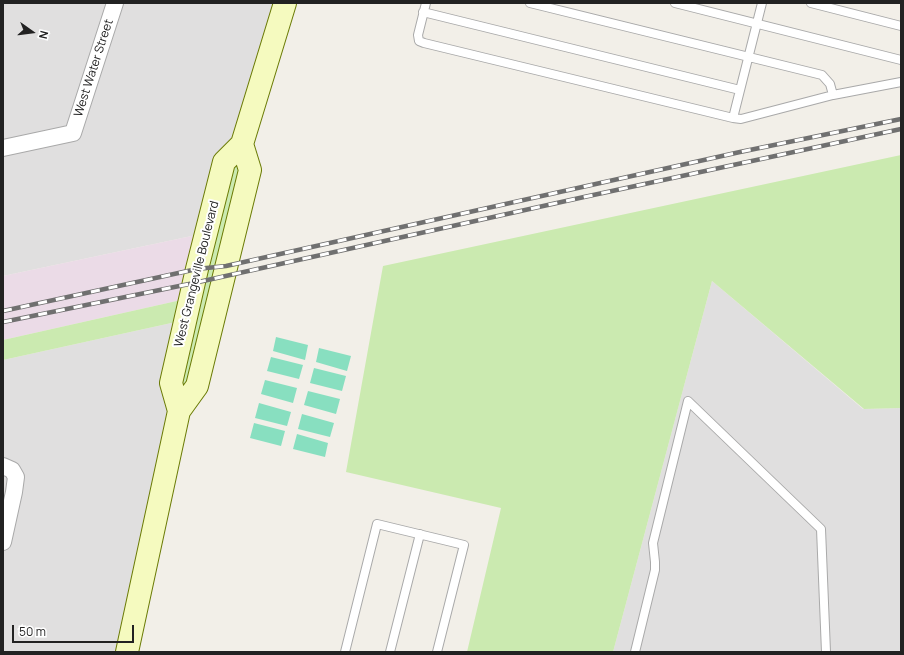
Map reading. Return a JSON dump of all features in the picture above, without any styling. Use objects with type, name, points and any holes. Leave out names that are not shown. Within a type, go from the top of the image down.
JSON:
[{"type":"main road","name":"West Grangeville Boulevard","points":[[127,652],[179,411],[171,383],[197,270],[224,162],[242,144],[285,3]]},
{"type":"street","name":"West Water Street","points":[[3,148],[73,133],[115,3]]},
{"type":"street","points":[[3,466],[12,470],[16,477],[3,542]]},
{"type":"lane","points":[[426,3],[418,35],[419,40],[424,43],[733,118],[741,119],[833,95],[901,82]]},
{"type":"lane","points":[[530,3],[822,75],[830,84],[833,95]]},
{"type":"lane","points":[[675,3],[901,60]]},
{"type":"lane","points":[[733,118],[762,3]]},
{"type":"lane","points":[[811,3],[901,26]]},
{"type":"lane","points":[[424,12],[740,90]]},
{"type":"lane","points":[[635,652],[655,570],[656,562],[653,543],[688,401],[821,529],[826,652]]},
{"type":"lane","points":[[345,652],[377,524],[464,544],[437,652]]},
{"type":"lane","points":[[390,652],[420,534]]},
{"type":"shaded area","points":[[3,3],[285,3],[206,233],[3,276]]},
{"type":"shaded area","points":[[206,233],[190,298],[3,340],[3,276]]},
{"type":"shaded area","points":[[712,281],[863,409],[901,408],[901,652],[613,652]]},
{"type":"shaded area","points":[[185,320],[179,411],[127,652],[3,652],[3,360]]},
{"type":"green space","points":[[242,144],[250,170],[179,411],[185,320],[3,360],[3,340],[190,298],[197,269]]},
{"type":"green space","points":[[901,155],[901,408],[864,409],[712,281],[613,652],[467,652],[501,508],[346,472],[383,266]]},
{"type":"green space","points":[[276,337],[308,345],[305,360],[273,351]]},
{"type":"green space","points":[[319,348],[351,356],[347,371],[316,362]]},
{"type":"green space","points":[[271,357],[303,365],[299,379],[267,371]]},
{"type":"green space","points":[[314,368],[346,376],[342,391],[310,383]]},
{"type":"green space","points":[[265,380],[297,388],[293,403],[261,394]]},
{"type":"green space","points":[[308,391],[340,399],[336,414],[304,405]]},
{"type":"green space","points":[[259,403],[291,412],[287,426],[255,418]]},
{"type":"green space","points":[[302,414],[334,423],[330,437],[298,429]]},
{"type":"green space","points":[[254,423],[285,431],[281,446],[250,438]]},
{"type":"green space","points":[[297,434],[328,443],[325,457],[293,449]]},
{"type":"railway","points":[[3,311],[197,269],[226,266],[740,152],[901,119]]},
{"type":"railway","points":[[3,322],[194,283],[901,129]]}]
